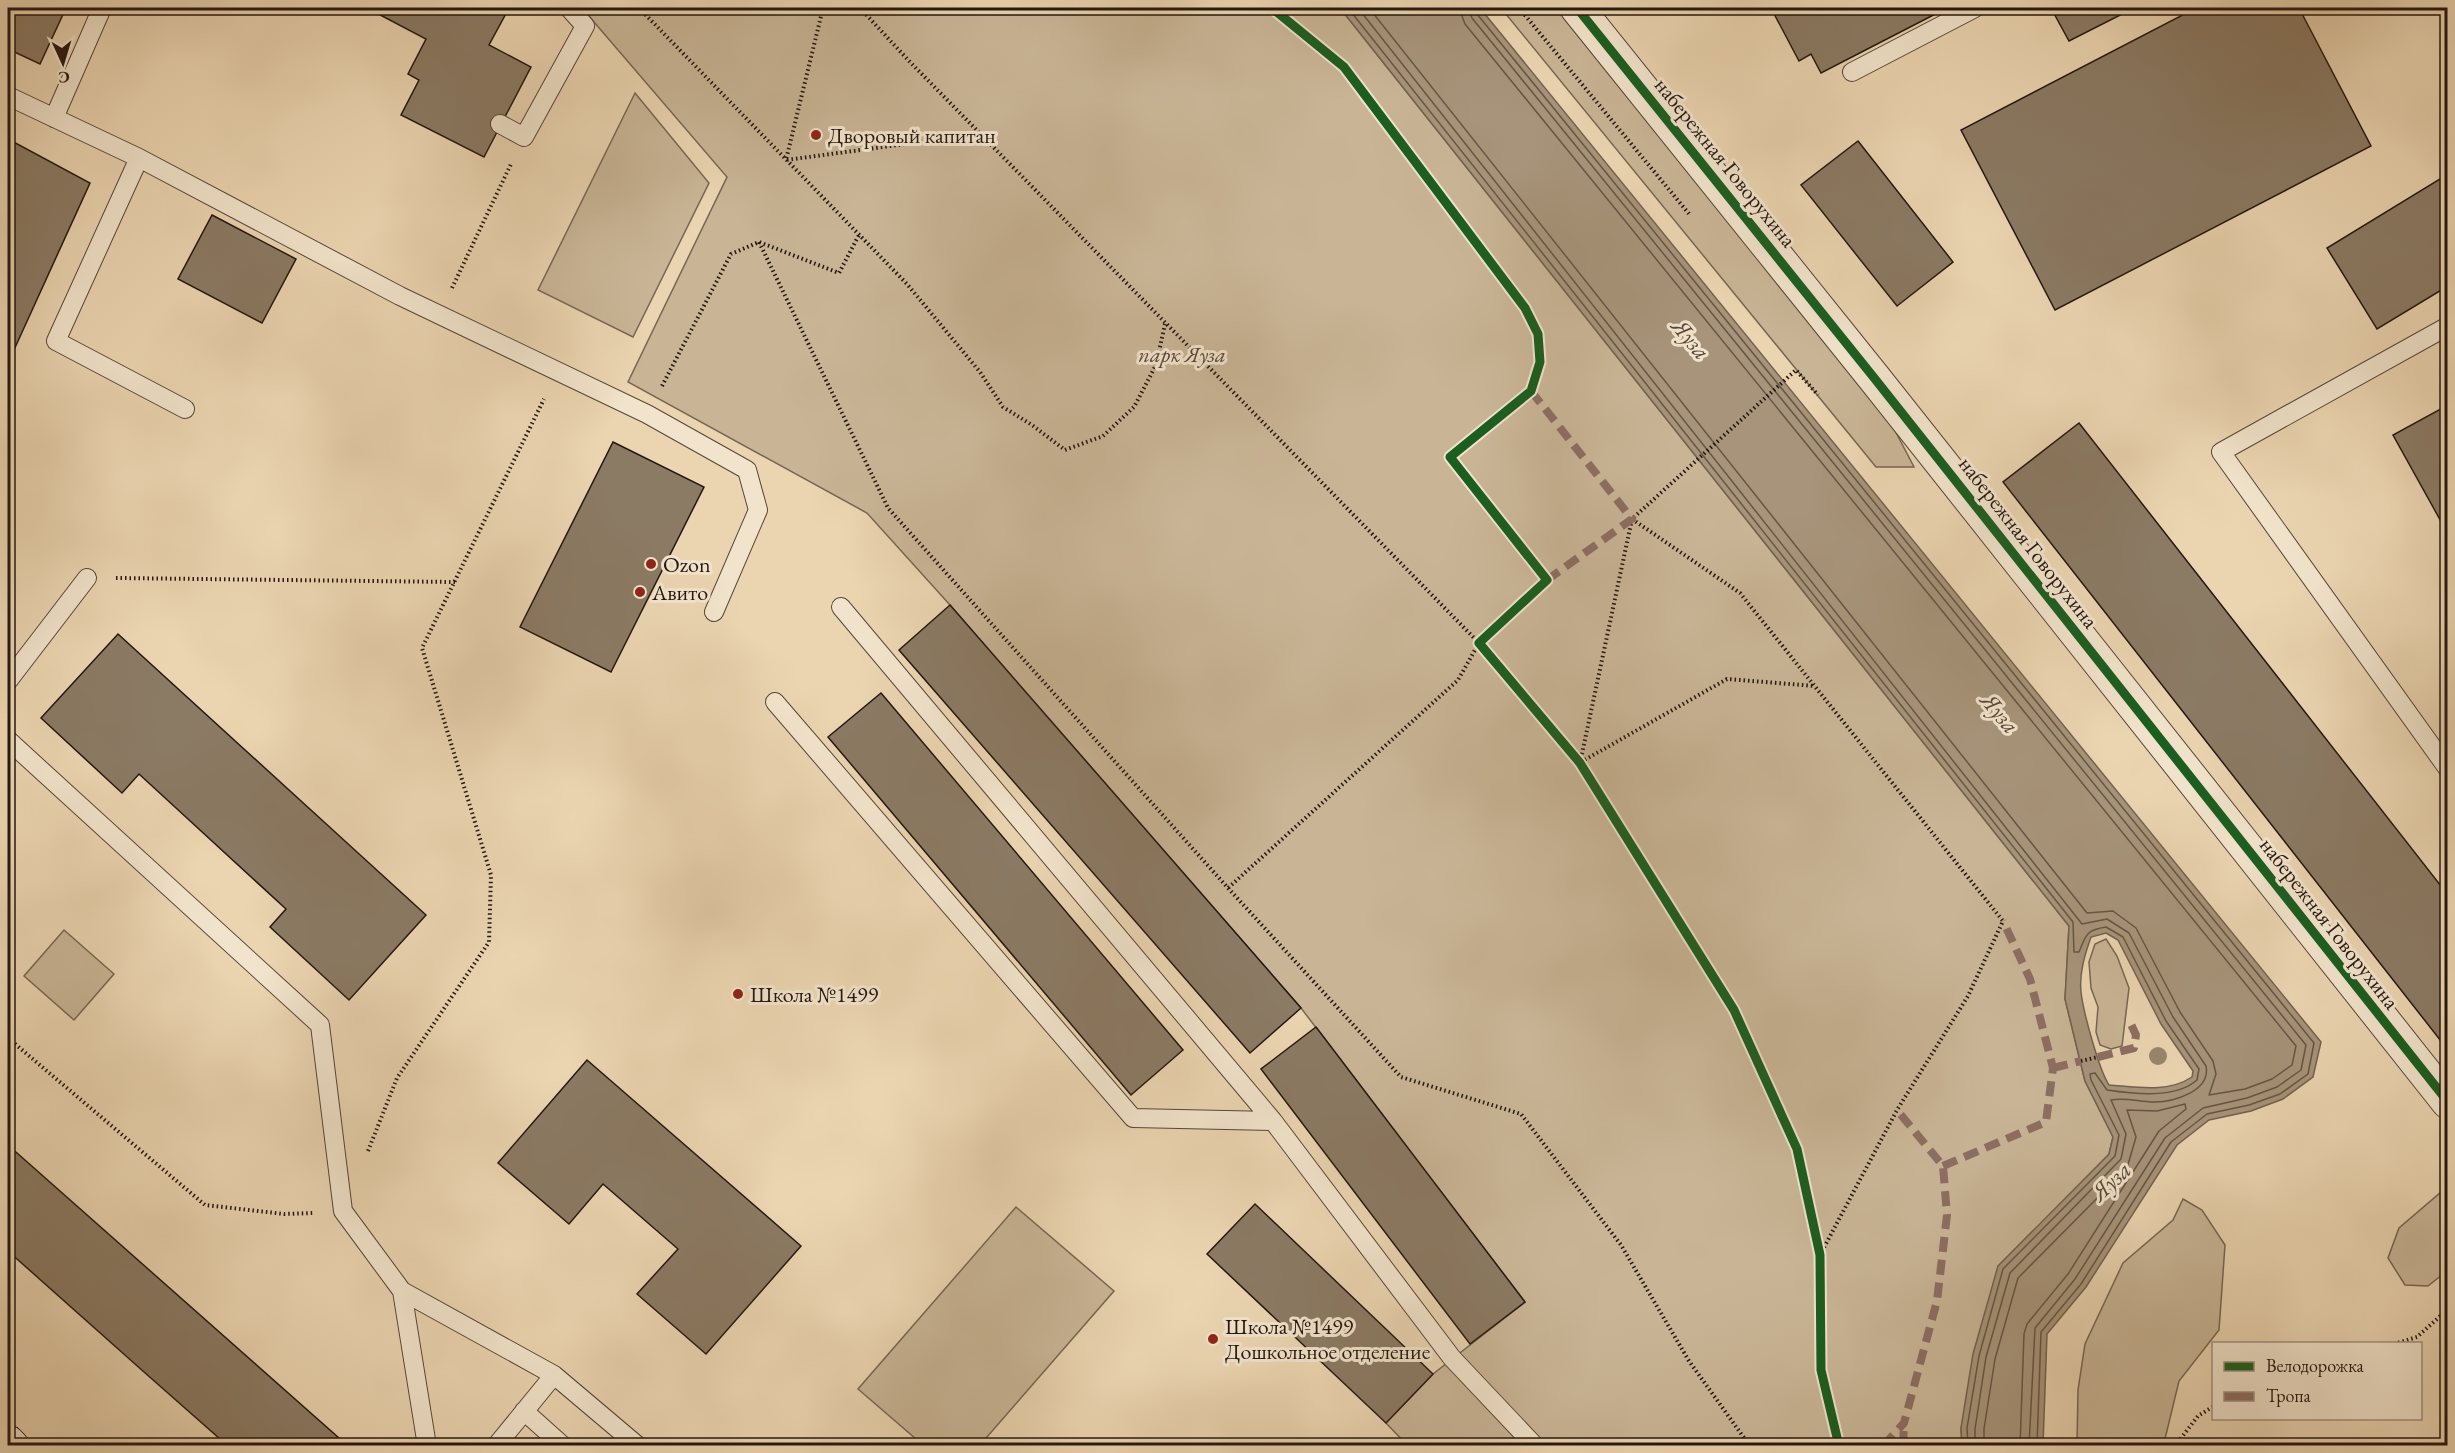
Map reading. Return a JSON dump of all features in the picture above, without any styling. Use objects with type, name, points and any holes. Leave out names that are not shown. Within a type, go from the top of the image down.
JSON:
[{"type":"street","name":"набережная Говорухина","points":[[1577,8],[1868,370],[2448,1102]]},
{"type":"street","points":[[8,1442],[12,1446]]},
{"type":"lane","points":[[54,118],[102,8]]},
{"type":"lane","points":[[500,124],[524,137],[585,26],[569,8]]},
{"type":"lane","points":[[1852,72],[1975,8]]},
{"type":"lane","points":[[8,96],[139,158],[440,315],[647,414],[747,470],[758,510],[714,612]]},
{"type":"lane","points":[[139,158],[57,341],[185,409]]},
{"type":"lane","points":[[2448,326],[2221,452],[2448,769]]},
{"type":"lane","points":[[8,681],[87,578]]},
{"type":"lane","points":[[842,607],[1273,1121],[1452,1358],[1535,1446]]},
{"type":"lane","points":[[775,702],[1133,1118],[1273,1121]]},
{"type":"lane","points":[[8,740],[320,1025],[343,1211],[402,1291],[554,1376],[638,1446]]},
{"type":"lane","points":[[402,1291],[427,1446]]},
{"type":"lane","points":[[496,1446],[554,1376]]},
{"type":"lane","points":[[524,1411],[563,1446]]},
{"type":"path","points":[[639,8],[907,284],[980,372],[1003,407],[1065,450],[1103,436],[1134,407],[1156,365],[1165,324]]},
{"type":"path","points":[[786,160],[823,8]]},
{"type":"path","points":[[860,8],[980,134],[1486,651]]},
{"type":"path","points":[[786,160],[980,134]]},
{"type":"path","points":[[440,315],[524,137]]},
{"type":"path","points":[[647,414],[731,254],[759,242],[839,273],[859,236]]},
{"type":"path","points":[[759,242],[888,508],[1228,888],[1401,1077],[1521,1114],[1621,1245],[1689,1361],[1747,1442],[1753,1446]]},
{"type":"path","points":[[1580,763],[1632,519],[1796,370],[1818,395]]},
{"type":"path","points":[[366,1156],[398,1078],[489,942],[491,875],[422,648],[558,372]]},
{"type":"path","points":[[1632,519],[1740,593],[2003,921],[1968,996],[1897,1110],[1820,1255]]},
{"type":"path","points":[[87,578],[454,582]]},
{"type":"path","points":[[1228,888],[1458,680],[1479,642],[1488,635]]},
{"type":"path","points":[[1580,763],[1727,679],[1815,686]]},
{"type":"path","points":[[1573,754],[1587,772]]},
{"type":"path","points":[[8,1038],[205,1204],[284,1214],[343,1211]]},
{"type":"path","points":[[2080,1061],[2098,1057]]},
{"type":"path","points":[[1815,1234],[1820,1267]]},
{"type":"path","points":[[2400,1342],[2417,1336],[2448,1309]]},
{"type":"path","points":[[2417,1336],[2427,1340]]},
{"type":"path","points":[[2175,1446],[2198,1416],[2212,1407]]},
{"type":"green space","name":"парк Яуза","points":[[582,8],[1340,8],[2069,926],[2065,999],[2085,1081],[2113,1137],[2109,1154],[1961,1428],[1962,1445],[1408,1446],[1386,1423],[1433,1374],[1525,1302],[1301,1008],[867,513],[628,382],[727,177]]},
{"type":"green space","points":[[1501,8],[1556,8],[1891,423],[1914,467],[1876,467]]},
{"type":"green space","points":[[635,93],[709,183],[633,337],[538,290]]},
{"type":"green space","points":[[64,930],[114,974],[74,1020],[24,976]]},
{"type":"green space","points":[[2106,939],[2117,956],[2129,988],[2122,1046],[2111,1049],[2100,1045],[2096,1032],[2098,1007],[2091,988],[2089,962],[2095,944]]},
{"type":"green space","points":[[2447,1187],[2447,1271],[2428,1286],[2405,1285],[2388,1258],[2399,1228]]},
{"type":"green space","points":[[2183,1199],[2202,1210],[2225,1245],[2219,1330],[2179,1381],[2164,1443],[2161,1445],[2077,1445],[2078,1390],[2085,1344],[2123,1263],[2173,1220]]},
{"type":"green space","points":[[1016,1207],[1114,1291],[980,1445],[923,1445],[858,1389]]},
{"type":"water","name":"Яуза","points":[[1340,8],[1480,8],[2321,1042],[2313,1077],[2283,1099],[2251,1111],[2209,1120],[2177,1145],[2086,1287],[2047,1334],[2043,1445],[1962,1445],[1961,1428],[1973,1354],[1998,1266],[2109,1154],[2113,1137],[2085,1081],[2065,999],[2069,926]],"holes":[[[2106,933],[2118,940],[2161,1024],[2193,1071],[2192,1077],[2183,1082],[2163,1087],[2141,1088],[2109,1085],[2105,1077],[2096,1054],[2085,1012],[2081,978],[2091,937]]]},
{"type":"building","points":[[8,8],[66,8],[40,64],[8,49]]},
{"type":"building","points":[[367,8],[509,8],[489,45],[531,67],[484,157],[401,115],[419,80],[408,74],[426,39]]},
{"type":"building","points":[[1771,8],[1947,8],[1821,73],[1811,54],[1799,61]]},
{"type":"building","points":[[2051,8],[2134,8],[2069,41]]},
{"type":"building","points":[[2196,8],[2299,8],[2371,146],[2055,310],[1961,130]]},
{"type":"building","points":[[8,139],[90,183],[8,363]]},
{"type":"building","points":[[1858,141],[1953,262],[1897,306],[1801,185]]},
{"type":"building","points":[[2448,174],[2448,286],[2377,329],[2327,248]]},
{"type":"building","points":[[212,215],[296,259],[262,323],[178,279]]},
{"type":"building","points":[[2448,405],[2448,534],[2393,435]]},
{"type":"building","points":[[2079,423],[2448,895],[2448,1050],[2003,482]]},
{"type":"building","points":[[613,442],[704,487],[611,672],[520,627]]},
{"type":"building","points":[[950,605],[1301,1008],[1250,1053],[899,650]]},
{"type":"building","points":[[118,634],[426,915],[349,1000],[270,927],[286,909],[139,774],[122,793],[41,718]]},
{"type":"building","points":[[881,693],[1183,1050],[1131,1095],[828,737]]},
{"type":"building","points":[[1316,1027],[1525,1302],[1470,1344],[1261,1069]]},
{"type":"building","points":[[587,1060],[801,1246],[706,1354],[637,1294],[678,1249],[603,1184],[569,1224],[498,1163]]},
{"type":"building","points":[[8,1145],[348,1446],[228,1446],[144,1372],[8,1251]]},
{"type":"building","points":[[1255,1204],[1433,1374],[1386,1423],[1207,1254]]},
{"type":"marked path","points":[[1531,391],[1632,519],[1547,580]]},
{"type":"marked path","points":[[1943,1166],[2046,1122],[2053,1068],[2030,979],[2003,921]]},
{"type":"marked path","points":[[2098,1057],[2134,1048],[2136,1035],[2129,1020]]},
{"type":"marked path","points":[[2053,1068],[2081,1061]]},
{"type":"marked path","points":[[1883,1446],[1904,1423],[1937,1301],[1947,1215],[1943,1166],[1897,1110]]},
{"type":"marked path","points":[[1903,1446],[1904,1423]]},
{"type":"cycle path","points":[[1272,8],[1344,67],[1525,308],[1538,334],[1540,362],[1531,391],[1450,457],[1547,580],[1479,643],[1580,763],[1734,1010],[1797,1149],[1820,1255],[1821,1370],[1839,1446]]},
{"type":"cycle path","points":[[1577,8],[1875,379],[2448,1102]]},
{"type":"place","name":"Дворовый капитан","points":[[816,135]]},
{"type":"place","name":"Ozon","points":[[651,564]]},
{"type":"place","name":"Авито","points":[[640,592]]},
{"type":"place","name":"Школа №1499","points":[[738,994]]},
{"type":"place","name":"Школа №1499 Дошкольное отделение","points":[[1213,1339]]}]
